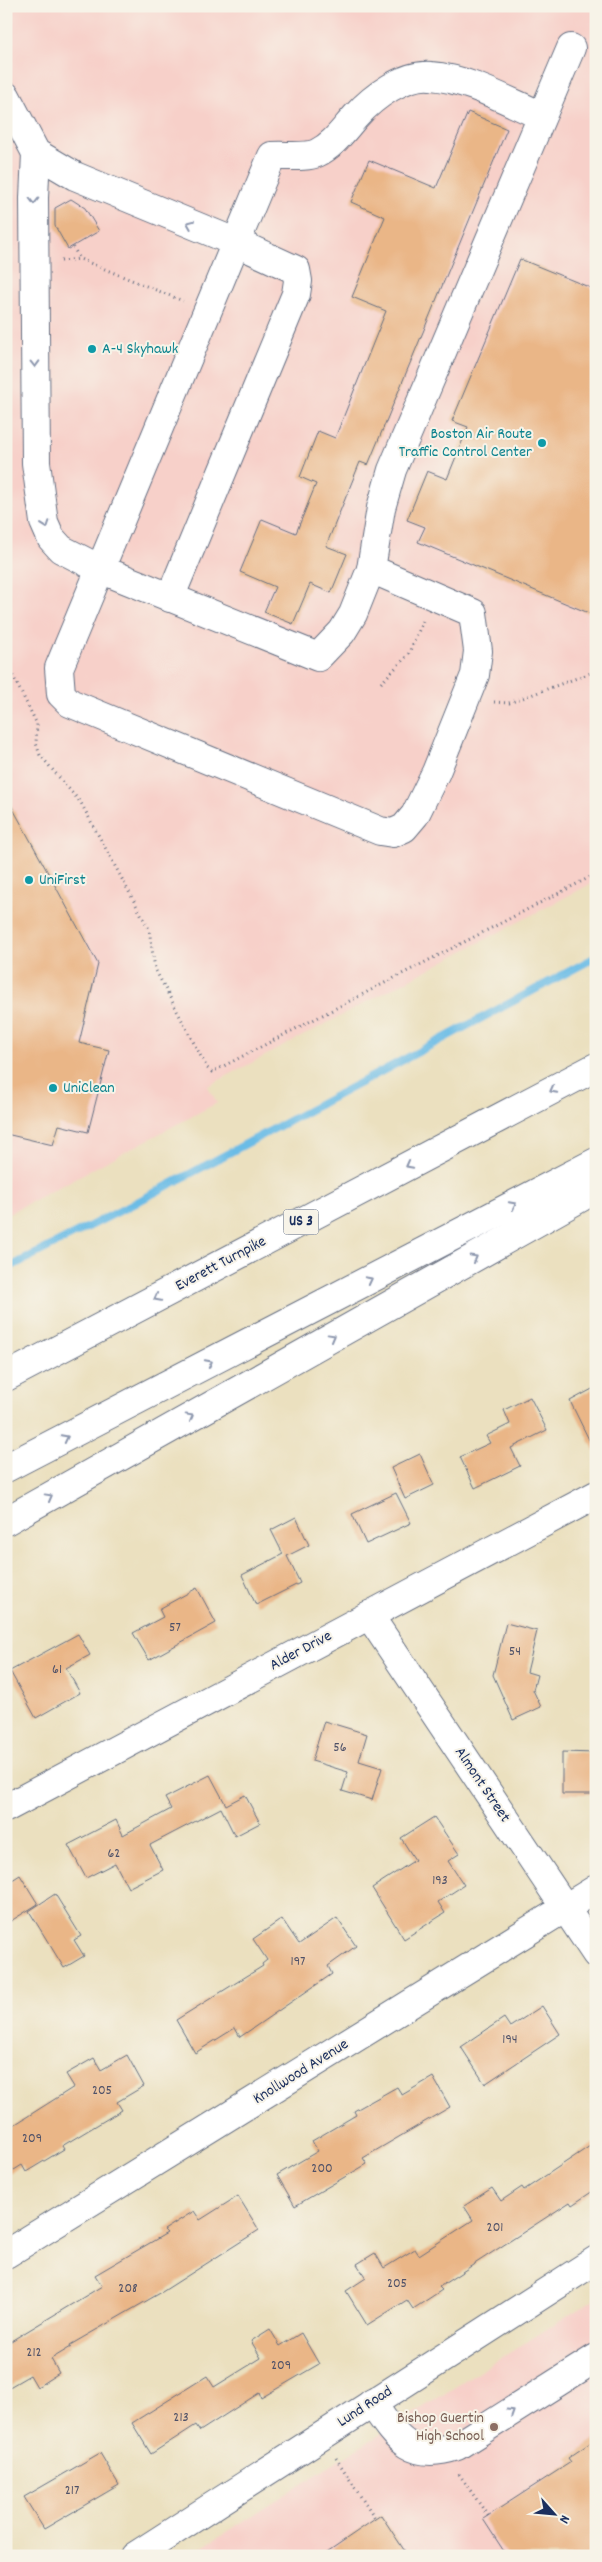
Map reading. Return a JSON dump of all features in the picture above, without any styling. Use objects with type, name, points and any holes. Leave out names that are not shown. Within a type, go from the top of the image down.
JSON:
[{"type":"main road","points":[[6,96],[36,153],[34,263],[36,463],[44,522],[51,538],[61,549],[100,569],[318,657],[342,632],[353,614],[371,569],[389,478],[571,48]]},
{"type":"main road","points":[[371,569],[473,613],[478,651],[475,675],[415,815],[404,828],[393,834],[380,831],[70,703],[61,694],[59,668],[272,156],[317,153],[333,142],[356,115],[382,93],[408,80],[429,75],[448,79],[542,116]]},
{"type":"main road","points":[[36,153],[90,184],[235,242],[296,270],[298,281],[296,294],[170,598]]},
{"type":"main road","name":"Everett Turnpike","points":[[6,1377],[596,1067]]},
{"type":"main road","points":[[6,1468],[596,1162]]},
{"type":"main road","points":[[6,1520],[596,1189]]},
{"type":"main road","name":"Alder Drive","points":[[6,1808],[596,1494]]},
{"type":"main road","name":"Almont Street","points":[[368,1615],[596,1954]]},
{"type":"main road","name":"Knollwood Avenue","points":[[6,2254],[596,1888]]},
{"type":"main road","name":"Lund Road","points":[[135,2556],[596,2260]]},
{"type":"main road","points":[[372,2403],[401,2440],[419,2451],[439,2452],[457,2446],[596,2358]]},
{"type":"path","points":[[73,247],[80,259]]},
{"type":"path","points":[[58,261],[80,259],[171,296]]},
{"type":"path","points":[[381,683],[408,655],[426,613]]},
{"type":"path","points":[[6,662],[37,724],[36,743],[40,755],[81,803],[149,929],[155,969],[207,1068],[212,1072],[596,874]]},
{"type":"path","points":[[467,694],[487,701],[509,703],[596,671]]},
{"type":"path","points":[[336,2457],[375,2519]]},
{"type":"path","points":[[456,2469],[488,2516]]},
{"type":"shaded area","points":[[19,6],[596,6],[596,881],[208,1086],[217,1103],[6,1215],[6,13]]},
{"type":"shaded area","name":"Bishop Guertin High School","points":[[596,2298],[596,2556],[188,2556]]},
{"type":"building","points":[[468,112],[507,129],[368,465],[360,462],[326,546],[347,554],[331,593],[310,584],[293,624],[264,612],[275,587],[240,572],[262,519],[296,533],[316,484],[300,477],[318,431],[335,438],[386,311],[352,297],[385,217],[351,202],[369,160],[436,188]]},
{"type":"building","points":[[71,199],[85,208],[99,231],[68,249],[55,226],[55,208]]},
{"type":"building","name":"Boston Air Route Traffic Control Center","points":[[520,259],[596,290],[596,616],[418,542],[425,527],[407,520],[427,471],[447,479],[468,427],[452,421]]},
{"type":"building","points":[[6,796],[98,964],[79,1043],[109,1050],[88,1132],[59,1125],[53,1145],[6,1134]]},
{"type":"building","points":[[596,1387],[596,1454],[570,1401]]},
{"type":"building","points":[[530,1397],[547,1430],[511,1448],[520,1466],[475,1488],[460,1457],[490,1443],[486,1436],[510,1424],[504,1410]]},
{"type":"building","points":[[420,1454],[434,1485],[405,1499],[391,1468]]},
{"type":"building","points":[[396,1493],[411,1523],[366,1544],[352,1514]]},
{"type":"building","points":[[296,1517],[309,1545],[287,1556],[300,1583],[256,1605],[242,1575],[283,1554],[271,1530]]},
{"type":"building","points":[[197,1588],[216,1623],[149,1660],[133,1633],[163,1617],[159,1609]]},
{"type":"building","points":[[506,1623],[537,1631],[527,1672],[537,1675],[533,1690],[541,1707],[513,1720],[493,1675]]},
{"type":"building","points":[[78,1634],[90,1655],[66,1668],[80,1693],[36,1718],[10,1671]]},
{"type":"building","points":[[324,1721],[367,1734],[359,1761],[382,1768],[372,1800],[342,1791],[348,1772],[312,1761]]},
{"type":"building","points":[[562,1752],[596,1753],[596,1794],[562,1794]]},
{"type":"building","points":[[210,1775],[226,1805],[245,1795],[260,1823],[235,1836],[221,1808],[150,1845],[163,1870],[128,1888],[115,1863],[86,1878],[68,1845],[116,1820],[123,1835],[171,1809],[165,1798]]},
{"type":"building","points":[[434,1817],[459,1854],[448,1861],[464,1885],[438,1902],[445,1913],[404,1939],[372,1888],[415,1860],[401,1838]]},
{"type":"building","points":[[20,1875],[38,1904],[6,1924],[6,1884]]},
{"type":"building","points":[[55,1894],[81,1936],[74,1940],[84,1956],[64,1968],[29,1911]]},
{"type":"building","points":[[337,1918],[356,1946],[328,1966],[332,1974],[240,2037],[235,2028],[195,2053],[176,2020],[263,1966],[262,1964],[267,1960],[253,1939],[282,1919],[299,1944]]},
{"type":"building","points":[[542,2006],[560,2034],[485,2084],[461,2047],[504,2018],[510,2027]]},
{"type":"building","points":[[127,2055],[144,2086],[117,2102],[122,2110],[62,2146],[64,2149],[26,2172],[22,2165],[6,2175],[6,2130],[74,2087],[66,2074],[94,2058],[101,2070]]},
{"type":"building","points":[[433,2077],[450,2107],[363,2158],[367,2164],[295,2206],[277,2175],[318,2151],[312,2141],[356,2115],[354,2111],[397,2087],[402,2095]]},
{"type":"building","points":[[596,2142],[596,2189],[572,2205],[570,2202],[439,2287],[442,2290],[413,2309],[407,2300],[367,2325],[346,2291],[366,2278],[357,2264],[375,2253],[384,2268],[415,2249],[419,2255],[473,2220],[464,2206],[492,2188],[501,2201],[522,2187],[524,2190]]},
{"type":"building","points":[[238,2196],[259,2230],[162,2292],[70,2345],[71,2347],[51,2359],[59,2373],[37,2387],[30,2375],[6,2389],[6,2344],[102,2286],[95,2275],[167,2233],[164,2230],[194,2211],[200,2220]]},
{"type":"building","points":[[270,2329],[280,2346],[301,2333],[319,2364],[261,2398],[259,2393],[200,2431],[196,2425],[151,2454],[132,2423],[207,2376],[214,2387],[261,2358],[251,2341]]},
{"type":"building","points":[[596,2439],[596,2556],[507,2556],[483,2519],[571,2462],[568,2458]]},
{"type":"building","points":[[100,2453],[119,2485],[44,2529],[24,2497]]},
{"type":"building","points":[[381,2515],[408,2556],[321,2556]]},
{"type":"waterway","points":[[6,1269],[139,1201],[596,957]]},
{"type":"place","name":"A-4 Skyhawk","points":[[92,349]]},
{"type":"place","name":"Boston Air Route Traffic Control Center","points":[[542,443]]},
{"type":"place","name":"UniFirst","points":[[29,880]]},
{"type":"place","name":"UniClean","points":[[53,1088]]},
{"type":"place","name":"Bishop Guertin High School","points":[[494,2427]]}]
